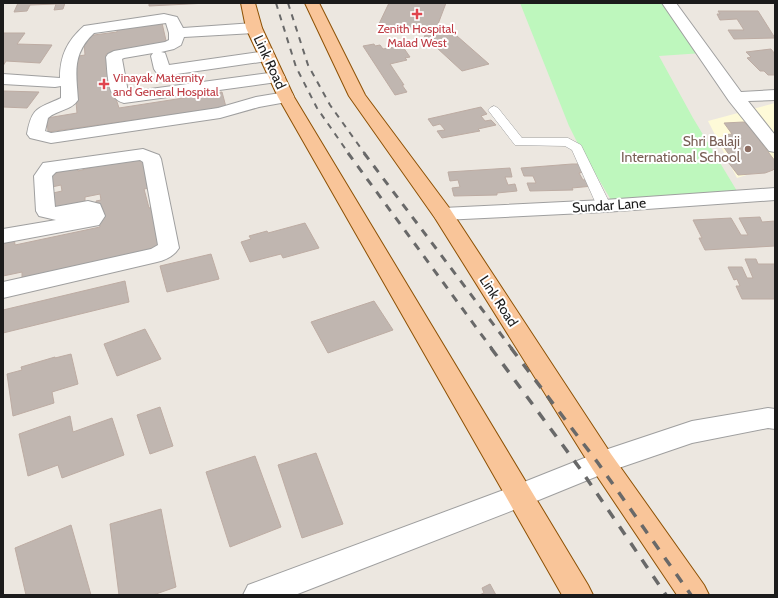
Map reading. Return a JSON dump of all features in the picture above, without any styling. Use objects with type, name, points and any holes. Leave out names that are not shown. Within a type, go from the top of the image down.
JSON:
[{"type":"main road","name":"Link Road","points":[[248,3],[254,28],[286,97],[518,496],[578,595]]},
{"type":"main road","name":"Link Road","points":[[312,3],[357,96],[443,214],[602,462],[694,595]]},
{"type":"street","points":[[669,3],[735,97],[775,147]]},
{"type":"street","points":[[277,77],[124,98],[120,94],[114,57],[120,54],[169,46],[176,42],[177,33],[172,20],[164,18],[89,29],[81,36],[69,55],[67,62],[70,100],[63,105],[47,111],[39,118],[36,134],[52,138],[212,114],[256,102],[286,97]]},
{"type":"street","points":[[159,56],[162,69],[170,70],[231,45],[254,28]]},
{"type":"street","points":[[177,33],[231,45],[267,56]]},
{"type":"street","points":[[3,79],[55,82]]},
{"type":"street","points":[[735,97],[775,95]]},
{"type":"street","points":[[3,236],[92,220],[95,216],[93,208],[88,207],[58,214],[46,211],[43,176],[50,167],[143,154],[152,159],[169,248],[157,255],[3,290]]},
{"type":"street","name":"Sundar Lane","points":[[443,214],[604,206],[775,194]]},
{"type":"street","points":[[258,595],[518,496],[602,462],[692,432],[768,418],[775,419]]},
{"type":"lane","points":[[494,110],[519,142],[568,142],[577,148],[604,206]]},
{"type":"shaded area","name":"Shri Balaji International School","points":[[775,103],[775,166],[737,178],[708,121]]},
{"type":"green space","points":[[520,3],[669,3],[703,53],[659,56],[693,118],[740,196],[614,205],[580,148],[569,126]]},
{"type":"building","points":[[18,3],[65,3],[63,9],[54,10],[56,4],[30,5],[27,11],[14,12]]},
{"type":"building","points":[[149,3],[208,3],[149,6]]},
{"type":"building","points":[[389,3],[446,3],[435,32],[378,26]]},
{"type":"building","points":[[718,11],[758,11],[775,38],[734,39],[728,30],[744,30],[737,19],[720,20],[717,14],[720,14]]},
{"type":"building","points":[[162,23],[167,45],[106,54],[109,77],[119,108],[222,92],[226,107],[48,132],[47,118],[77,113],[72,57],[85,55],[84,42],[86,42],[86,36],[117,32],[117,29]]},
{"type":"building","points":[[449,29],[489,64],[462,71],[424,36]]},
{"type":"building","points":[[3,33],[25,33],[17,44],[52,45],[40,63],[6,61],[3,66]]},
{"type":"building","points":[[374,44],[375,46],[380,45],[383,49],[403,47],[410,57],[405,58],[407,60],[390,64],[407,92],[395,95],[363,46]]},
{"type":"building","points":[[771,49],[775,54],[775,75],[768,75],[764,71],[760,71],[747,58],[751,57],[746,52]]},
{"type":"building","points":[[3,91],[39,92],[27,108],[3,107]]},
{"type":"building","points":[[481,107],[487,114],[481,116],[485,121],[491,120],[496,125],[478,129],[480,131],[442,138],[437,131],[445,130],[440,124],[433,126],[428,119]]},
{"type":"building","points":[[744,122],[775,161],[775,168],[773,170],[765,173],[738,175],[728,162],[734,162],[721,143],[728,142],[723,135],[732,134],[724,123]]},
{"type":"building","points":[[143,158],[150,188],[144,189],[149,208],[155,207],[164,247],[22,278],[22,272],[3,276],[3,238],[14,236],[15,245],[100,227],[96,201],[101,200],[100,194],[85,197],[85,201],[54,208],[53,193],[62,191],[61,185],[52,187],[51,174],[78,168],[78,171],[93,167],[92,165]]},
{"type":"building","points":[[582,164],[586,172],[579,173],[583,180],[590,179],[593,186],[572,188],[573,190],[530,191],[527,183],[536,183],[533,176],[524,176],[521,168]]},
{"type":"building","points":[[510,168],[512,177],[505,177],[508,185],[515,184],[517,191],[497,193],[497,195],[454,196],[452,188],[460,187],[458,180],[450,181],[448,172]]},
{"type":"building","points":[[760,217],[762,222],[775,221],[775,246],[705,250],[699,238],[702,238],[693,220],[731,218],[741,235],[748,235],[739,218]]},
{"type":"building","points":[[305,223],[319,248],[283,258],[281,254],[250,262],[241,242],[251,239],[249,236],[267,231],[268,233]]},
{"type":"building","points":[[211,254],[219,279],[167,292],[160,266]]},
{"type":"building","points":[[745,259],[756,259],[758,264],[775,264],[775,299],[742,299],[736,286],[740,286],[737,279],[734,280],[728,267],[742,267],[747,278],[753,278]]},
{"type":"building","points":[[125,281],[129,302],[3,333],[3,310]]},
{"type":"building","points":[[374,301],[393,330],[328,353],[311,322]]},
{"type":"building","points":[[145,329],[161,359],[117,376],[104,344]]},
{"type":"building","points":[[71,354],[78,384],[52,392],[54,403],[13,416],[7,374],[22,370],[21,367]]},
{"type":"building","points":[[160,407],[173,446],[150,454],[137,415]]},
{"type":"building","points":[[70,416],[73,432],[112,418],[124,455],[62,478],[58,465],[28,476],[19,434]]},
{"type":"building","points":[[316,453],[343,524],[302,538],[278,465]]},
{"type":"building","points":[[255,456],[281,527],[230,547],[206,472]]},
{"type":"building","points":[[161,509],[176,587],[153,595],[119,595],[110,524]]},
{"type":"building","points":[[71,525],[91,595],[26,595],[15,548]]},
{"type":"building","points":[[490,584],[496,595],[479,595],[484,593],[482,588]]},
{"type":"railway","points":[[276,3],[296,67],[317,108],[349,154]]},
{"type":"railway","points":[[288,3],[308,65],[330,105],[365,154]]},
{"type":"railway","points":[[348,153],[492,349]]},
{"type":"railway","points":[[364,153],[512,349]]},
{"type":"railway","points":[[491,348],[581,470],[666,595]]},
{"type":"railway","points":[[511,348],[598,463],[691,595]]},
{"type":"place","name":"Zenith Hospital, Malad West","points":[[417,14]]},
{"type":"place","name":"Vinayak Maternity and General Hospital","points":[[104,84]]},
{"type":"place","name":"Shri Balaji International School","points":[[748,149]]}]
